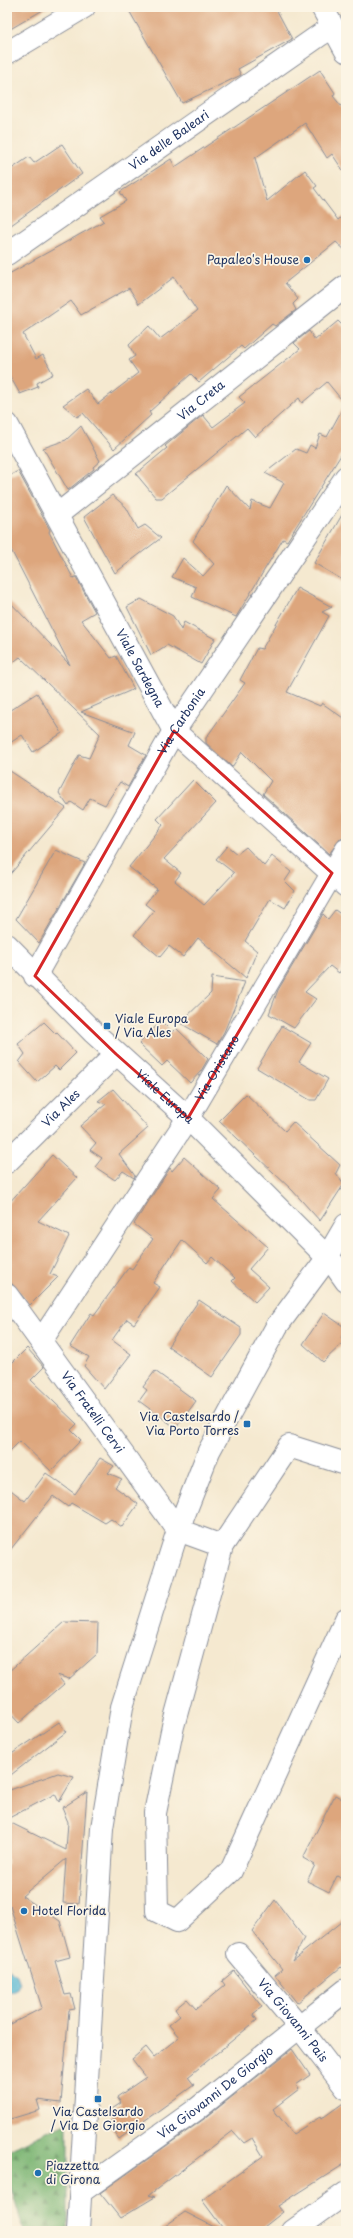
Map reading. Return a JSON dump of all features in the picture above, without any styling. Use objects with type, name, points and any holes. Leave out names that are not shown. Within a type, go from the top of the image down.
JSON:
[{"type":"street","points":[[7,53],[84,7]]},
{"type":"street","points":[[322,7],[332,28],[346,51]]},
{"type":"street","name":"Via delle Baleari","points":[[7,254],[332,28]]},
{"type":"street","name":"Via Creta","points":[[56,515],[346,286]]},
{"type":"street","name":"Viale Sardegna","points":[[7,424],[174,731],[339,879]]},
{"type":"street","name":"Via Carbonia","points":[[35,976],[174,731],[346,477]]},
{"type":"street","name":"Via Oristano","points":[[41,1341],[188,1118],[339,879],[346,850]]},
{"type":"street","name":"Viale Europa","points":[[7,945],[35,976],[116,1054],[188,1118],[327,1257],[346,1281]]},
{"type":"street","name":"Via Ales","points":[[7,1162],[116,1054]]},
{"type":"street","points":[[78,2231],[82,2191],[102,1828],[122,1707],[178,1530],[209,1451],[228,1414],[278,1326],[327,1257],[346,1225]]},
{"type":"street","name":"Via Fratelli Cervi","points":[[7,1295],[178,1530]]},
{"type":"street","points":[[346,1464],[290,1446],[222,1546],[173,1726],[155,1814],[157,1911],[177,1921],[231,1871],[346,1619]]},
{"type":"street","points":[[178,1530],[222,1546]]},
{"type":"street","name":"Via Giovanni Pais","points":[[238,1954],[300,2028],[346,2088]]},
{"type":"street","name":"Via Giovanni De Giorgio","points":[[82,2191],[197,2109],[346,1990]]},
{"type":"street","points":[[293,2231],[346,2193]]},
{"type":"highlighted area","points":[[174,731],[332,873],[188,1118],[116,1054],[35,976]]},
{"type":"green space","name":"Piazzetta di Girona","points":[[68,2122],[68,2231],[24,2231],[7,2176],[7,2151]]},
{"type":"water","points":[[7,1968],[17,1975],[20,1983],[16,1990],[7,1994]]},
{"type":"building","points":[[7,7],[48,7],[7,31]]},
{"type":"building","points":[[127,7],[275,7],[292,39],[238,69],[241,75],[182,103]]},
{"type":"building","points":[[320,70],[335,93],[333,96],[346,112],[346,175],[332,154],[327,158],[305,123],[255,158],[267,201],[305,170],[317,186],[314,188],[338,220],[346,213],[346,251],[336,242],[285,283],[298,299],[293,304],[296,310],[275,326],[272,324],[244,349],[241,346],[199,382],[191,374],[149,412],[151,415],[114,449],[83,413],[77,417],[63,405],[86,389],[98,404],[138,373],[129,360],[135,356],[129,345],[149,326],[160,339],[197,311],[174,277],[139,304],[129,288],[81,315],[71,301],[23,334],[36,359],[43,355],[53,374],[37,383],[38,387],[20,394],[7,371],[7,275],[104,221],[100,216],[126,201],[120,192],[171,159],[175,167]]},
{"type":"building","points":[[62,144],[82,174],[7,228],[7,172],[29,157],[34,163]]},
{"type":"building","points":[[338,321],[346,329],[346,447],[287,541],[283,539],[236,617],[192,597],[196,587],[172,577],[183,558],[203,576],[214,564],[193,541],[226,485],[250,510],[252,501],[270,508],[284,483],[265,473],[296,449],[306,453],[310,445],[315,448],[320,434],[327,437],[345,404],[327,382],[302,403],[299,398],[255,437],[247,428],[162,498],[156,498],[136,474],[167,448],[165,446],[203,415],[213,427],[245,403],[239,397],[300,349],[294,343],[309,331],[315,340]]},
{"type":"building","points":[[81,426],[100,461],[93,467],[94,469],[68,490],[43,448],[66,440]]},
{"type":"building","points":[[18,471],[50,530],[49,532],[73,578],[76,577],[95,612],[81,620],[111,658],[116,656],[134,689],[81,712],[135,732],[129,745],[146,755],[128,787],[120,782],[105,805],[90,798],[83,810],[71,802],[68,806],[59,793],[79,755],[89,758],[100,734],[20,657],[7,667],[7,599],[70,665],[7,542],[7,477]]},
{"type":"building","points":[[112,495],[126,507],[138,529],[145,525],[161,538],[115,573],[84,517]]},
{"type":"building","points":[[346,508],[346,582],[314,563]]},
{"type":"building","points":[[297,588],[332,607],[322,612],[329,616],[287,692],[320,706],[322,703],[346,720],[346,838],[340,839],[329,854],[263,794],[271,781],[242,752],[232,767],[206,743],[206,738],[245,683],[240,680],[257,648],[262,649]]},
{"type":"building","points":[[141,599],[173,616],[181,630],[184,622],[215,639],[201,664],[167,645],[151,655],[127,607]]},
{"type":"building","points":[[37,693],[62,733],[33,752],[22,735],[7,745],[7,712]]},
{"type":"building","points":[[7,769],[66,808],[7,878]]},
{"type":"building","points":[[193,780],[216,803],[164,859],[181,873],[175,881],[204,905],[234,873],[216,859],[227,846],[237,854],[246,847],[264,866],[272,856],[291,872],[285,881],[295,891],[285,908],[270,899],[245,941],[257,951],[246,978],[198,938],[183,957],[169,946],[160,957],[134,935],[154,911],[145,904],[157,889],[129,867],[163,825],[157,819]]},
{"type":"building","points":[[56,850],[85,863],[39,943],[16,919]]},
{"type":"building","points":[[335,910],[346,918],[346,963],[339,973],[330,966],[305,992],[316,999],[294,1028],[269,1014],[278,990],[323,914],[328,919]]},
{"type":"building","points":[[212,977],[245,982],[224,1032],[217,1044],[180,1023],[211,993]]},
{"type":"building","points":[[161,1021],[172,1032],[176,1028],[208,1059],[201,1071],[190,1083],[167,1061],[162,1066],[139,1044]]},
{"type":"building","points":[[44,1022],[76,1053],[59,1070],[55,1066],[37,1082],[19,1062],[25,1054],[18,1044]]},
{"type":"building","points":[[282,1026],[311,1043],[299,1062],[328,1079],[316,1100],[310,1100],[257,1068]]},
{"type":"building","points":[[113,1089],[148,1128],[119,1154],[135,1176],[134,1178],[123,1171],[115,1180],[95,1167],[102,1158],[90,1150],[96,1143],[80,1126],[106,1104],[98,1101]]},
{"type":"building","points":[[246,1094],[285,1131],[293,1122],[340,1165],[336,1173],[344,1184],[320,1221],[292,1190],[219,1121]]},
{"type":"building","points":[[52,1155],[77,1178],[38,1221],[69,1236],[50,1274],[58,1277],[30,1305],[7,1278],[7,1205]]},
{"type":"building","points":[[184,1157],[221,1190],[213,1199],[268,1247],[249,1269],[269,1287],[255,1302],[232,1281],[235,1278],[212,1257],[207,1263],[182,1240],[153,1283],[160,1287],[134,1324],[127,1319],[112,1340],[131,1354],[104,1389],[84,1366],[89,1357],[70,1346],[91,1313],[94,1315],[129,1267],[132,1269],[153,1239],[134,1224],[170,1168],[172,1171]]},
{"type":"building","points":[[199,1300],[241,1328],[241,1335],[212,1377],[168,1346]]},
{"type":"building","points":[[324,1313],[346,1328],[341,1338],[345,1341],[323,1362],[303,1344]]},
{"type":"building","points":[[27,1348],[44,1367],[31,1380],[77,1424],[71,1430],[81,1440],[51,1471],[20,1441],[7,1454],[7,1368]]},
{"type":"building","points":[[155,1371],[196,1401],[176,1428],[139,1401],[147,1390],[143,1387]]},
{"type":"building","points":[[100,1458],[114,1466],[108,1473],[122,1479],[115,1487],[138,1504],[122,1527],[111,1519],[105,1523],[71,1503],[68,1507],[53,1496],[7,1554],[7,1487],[25,1501],[46,1473],[75,1494]]},
{"type":"building","points":[[64,1622],[98,1623],[97,1654],[69,1679],[57,1675],[64,1684],[19,1723],[7,1710],[7,1673]]},
{"type":"building","points":[[59,1722],[66,1732],[7,1778],[7,1757]]},
{"type":"building","points":[[58,1773],[74,1777],[59,1802],[55,1794],[7,1819],[7,1791]]},
{"type":"building","points":[[87,1792],[79,1904],[63,1903],[66,1859],[22,1896],[60,1921],[70,1957],[55,1961],[65,1995],[71,1994],[75,2009],[69,2010],[61,2103],[37,2100],[40,2110],[7,2120],[7,2026],[42,2008],[10,1906],[7,1908],[7,1821],[66,1850],[68,1822],[62,1808]]},
{"type":"building","points":[[335,1795],[346,1801],[346,1881],[337,1876],[329,1892],[307,1881],[315,1865],[303,1858]]},
{"type":"building","points":[[275,1900],[304,1938],[292,1961],[346,1918],[346,1963],[297,2003],[275,1975],[282,1969],[252,1931]]},
{"type":"building","points":[[234,1971],[262,2007],[253,2014],[257,2020],[188,2077],[194,2085],[119,2139],[108,2123],[114,2118],[109,2111],[121,2103],[117,2097],[146,2077],[132,2059],[146,2047],[154,2057],[179,2037],[169,2025],[180,2016],[175,2009],[187,1999],[196,2009],[225,1985],[222,1981]]},
{"type":"building","points":[[292,2049],[310,2075],[296,2085],[299,2089],[273,2109],[293,2134],[320,2117],[321,2119],[346,2101],[346,2163],[278,2206],[283,2212],[259,2231],[225,2231],[202,2200],[263,2156],[252,2138],[244,2143],[233,2131],[149,2195],[155,2197],[120,2218],[100,2193],[204,2119]]},
{"type":"building","points":[[185,2212],[222,2231],[158,2231]]},
{"type":"place","name":"Papaleo's House","points":[[307,260]]},
{"type":"place","name":"Viale Europa / Via Ales","points":[[107,1026]]},
{"type":"place","name":"Via Castelsardo / Via Porto Torres","points":[[247,1424]]},
{"type":"place","name":"Hotel Florida","points":[[24,1911]]},
{"type":"place","name":"Via Castelsardo / Via De Giorgio","points":[[98,2099]]},
{"type":"place","name":"Piazzetta di Girona","points":[[38,2173]]}]
